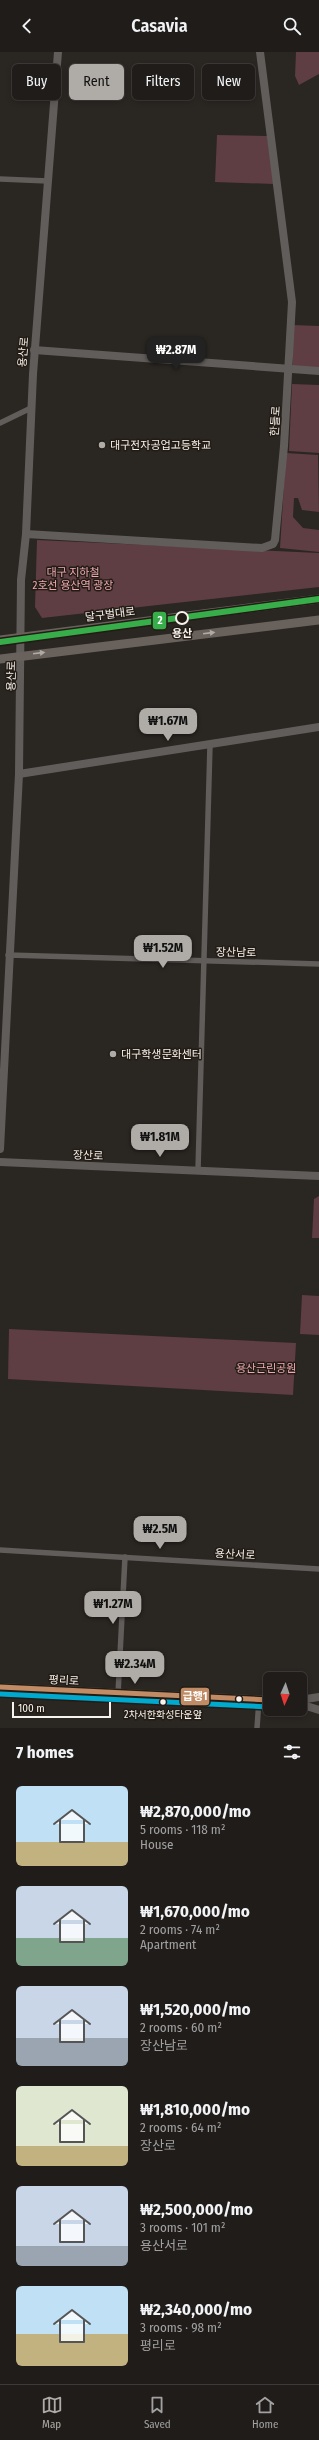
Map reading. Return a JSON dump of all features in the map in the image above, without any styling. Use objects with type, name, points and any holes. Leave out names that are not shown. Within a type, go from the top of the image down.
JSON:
[{"type":"main road","name":"달구벌대로","points":[[0,640],[319,599]]},
{"type":"main road","points":[[0,659],[22,655],[319,620]]},
{"type":"street","name":"용산로","points":[[0,1149],[3,1001],[8,955],[19,774],[22,655],[21,580],[26,534],[34,350],[58,52]]},
{"type":"street","name":"한들로","points":[[26,534],[262,548],[273,544],[284,446],[292,302],[260,52]]},
{"type":"street","points":[[0,179],[48,181]]},
{"type":"street","points":[[34,350],[319,371]]},
{"type":"street","points":[[0,423],[31,408]]},
{"type":"street","points":[[19,774],[319,727]]},
{"type":"street","points":[[198,1170],[210,745]]},
{"type":"street","name":"장산남로","points":[[8,955],[204,962],[319,964]]},
{"type":"street","name":"장산로","points":[[0,1162],[319,1176]]},
{"type":"street","name":"용산서로","points":[[0,1550],[319,1569]]},
{"type":"street","points":[[118,1694],[126,1557]]},
{"type":"street","name":"평리로","points":[[0,1687],[263,1700]]},
{"type":"street","points":[[307,1700],[319,1697]]},
{"type":"street","points":[[257,1728],[259,1700]]},
{"type":"street","points":[[307,1702],[319,1702]]},
{"type":"street","points":[[307,1705],[319,1710]]},
{"type":"green space","points":[[296,52],[319,52],[319,74],[299,85],[295,76]]},
{"type":"green space","points":[[217,135],[267,136],[274,184],[215,182]]},
{"type":"green space","points":[[293,325],[319,326],[319,369],[293,367]]},
{"type":"green space","points":[[292,384],[319,385],[319,453],[289,451]]},
{"type":"green space","points":[[286,453],[318,455],[319,512],[302,510],[298,498],[294,498],[293,517],[303,528],[319,530],[319,552],[280,548]]},
{"type":"green space","name":"대구 지하철 2호선 용산역 광장","points":[[37,540],[319,553],[319,587],[42,618],[35,607]]},
{"type":"green space","points":[[319,1196],[319,1238],[312,1238],[314,1199]]},
{"type":"green space","points":[[302,1295],[319,1296],[319,1335],[300,1334]]},
{"type":"green space","name":"용산근린공원","points":[[9,1329],[296,1343],[293,1395],[8,1379]]},
{"type":"metro line","name":"2","points":[[0,642],[319,599]]},
{"type":"transit line","name":"급행1","points":[[0,1687],[263,1700]]},
{"type":"transit line","points":[[0,1694],[263,1707]]},
{"type":"place","name":"대구전자공업고등학교","points":[[102,445]]},
{"type":"place","name":"용산","points":[[182,618]]},
{"type":"place","name":"대구학생문화센터","points":[[113,1054]]},
{"type":"place","name":"2차서한화성타운앞","points":[[163,1702]]}]
